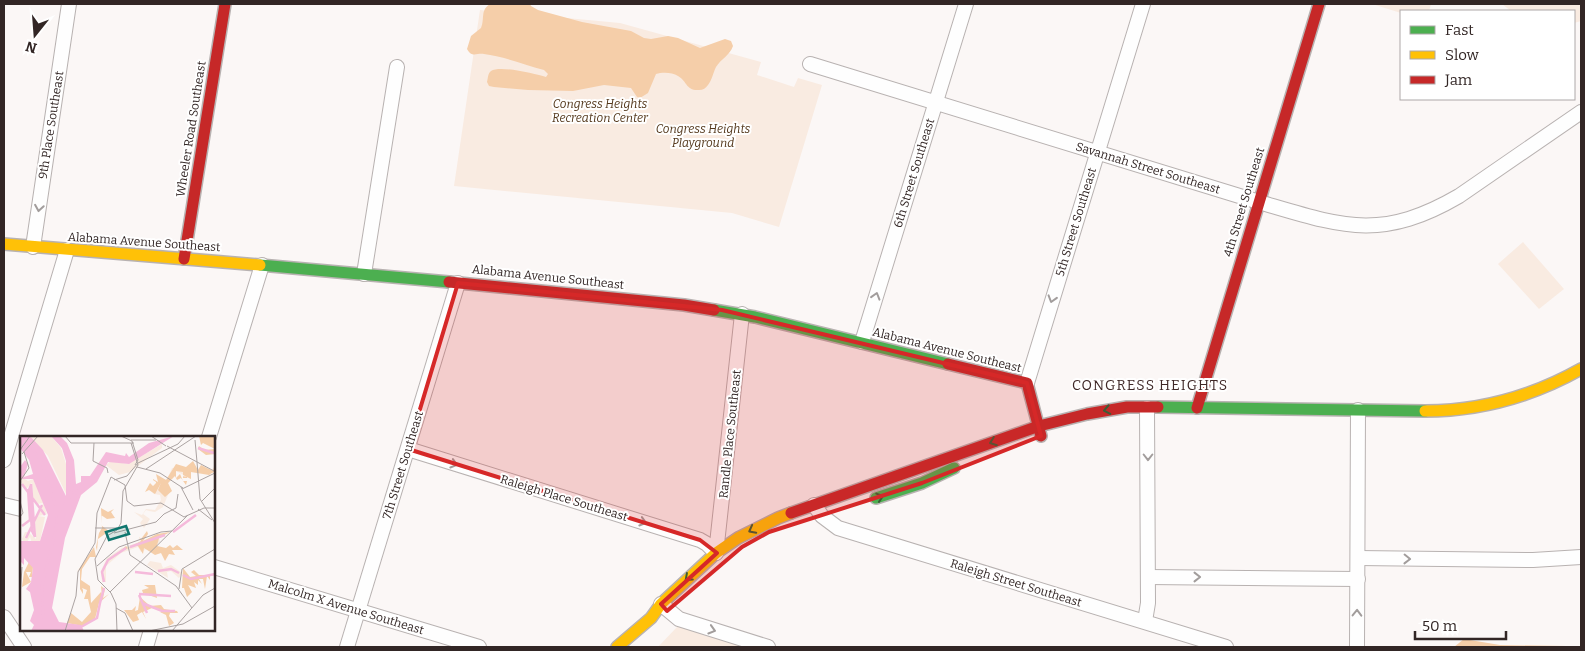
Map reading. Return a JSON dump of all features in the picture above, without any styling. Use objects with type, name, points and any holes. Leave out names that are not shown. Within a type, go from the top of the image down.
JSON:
[{"type":"main road","name":"Wheeler Road Southeast","points":[[184,258],[224,4]]},
{"type":"main road","name":"4th Street Southeast","points":[[1197,408],[1319,4]]},
{"type":"main road","name":"Alabama Avenue Southeast","points":[[4,244],[364,274],[684,305],[742,314],[1027,383],[1040,431]]},
{"type":"main road","points":[[617,647],[650,618],[742,547],[777,529],[818,511],[1040,431],[1116,408],[1430,411],[1476,407],[1531,393],[1581,369]]},
{"type":"main road","points":[[861,502],[922,483],[1040,431]]},
{"type":"main road","points":[[664,608],[716,553],[755,528],[778,518],[818,511],[836,511]]},
{"type":"street","name":"9th Place Southeast","points":[[33,247],[69,4]]},
{"type":"street","name":"6th Street Southeast","points":[[862,342],[966,4]]},
{"type":"street","name":"5th Street Southeast","points":[[1027,383],[1143,4]]},
{"type":"street","name":"Savannah Street Southeast","points":[[810,64],[1259,202],[1323,221],[1349,225],[1376,226],[1405,220],[1440,207],[1581,112]]},
{"type":"street","points":[[364,274],[396,68]]},
{"type":"street","points":[[4,460],[67,250]]},
{"type":"street","points":[[209,436],[262,265]]},
{"type":"street","name":"7th Street Southeast","points":[[347,647],[458,283]]},
{"type":"street","name":"Randle Place Southeast","points":[[716,553],[742,314]]},
{"type":"street","points":[[1145,622],[1148,603],[1147,408]]},
{"type":"street","points":[[1357,647],[1358,410]]},
{"type":"street","name":"Raleigh Place Southeast","points":[[408,449],[700,540],[716,553]]},
{"type":"street","points":[[4,505],[20,509]]},
{"type":"street","name":"Raleigh Street Southeast","points":[[818,511],[838,528],[1226,647]]},
{"type":"street","points":[[1358,558],[1533,560],[1581,557]]},
{"type":"street","name":"Malcolm X Avenue Southeast","points":[[215,567],[479,647]]},
{"type":"street","points":[[1148,577],[1358,579]]},
{"type":"street","points":[[664,608],[679,619],[768,647]]},
{"type":"street","points":[[4,617],[24,647]]},
{"type":"street","points":[[146,647],[150,631]]},
{"type":"highlighted area","points":[[458,283],[722,310],[1027,383],[1041,436],[922,483],[769,532],[742,547],[667,611],[661,604],[717,553],[700,540],[408,449]]},
{"type":"green space","points":[[1372,4],[1431,4],[1429,10],[1400,10],[1400,13]]},
{"type":"green space","points":[[1502,4],[1581,4],[1581,21],[1575,23],[1575,10],[1510,10]]},
{"type":"green space","name":"Congress Heights Recreation Center","points":[[480,10],[620,23],[761,62],[757,75],[794,87],[798,78],[822,85],[779,227],[732,213],[454,186]]},
{"type":"green space","points":[[1523,242],[1564,289],[1539,309],[1498,264]]},
{"type":"green space","points":[[678,626],[748,647],[658,647]]},
{"type":"shaded area","points":[[490,4],[530,4],[538,10],[582,22],[631,31],[644,38],[651,39],[668,36],[678,38],[700,48],[725,39],[731,41],[733,46],[716,67],[711,81],[704,89],[700,90],[692,89],[681,78],[670,73],[656,74],[648,93],[640,98],[637,97],[631,88],[604,85],[573,91],[494,87],[489,86],[487,82],[489,73],[495,69],[518,71],[546,77],[548,74],[544,70],[506,59],[469,52],[467,49],[471,36],[481,28],[485,9]]},
{"type":"shaded area","points":[[1464,639],[1500,645],[1567,647],[1454,647]]},
{"type":"traffic: fast","points":[[260,265],[449,282]]},
{"type":"traffic: fast","points":[[714,310],[755,317],[948,364]]},
{"type":"traffic: fast","points":[[1158,407],[1425,411]]},
{"type":"traffic: fast","points":[[876,498],[922,483],[954,468]]},
{"type":"traffic: slow","points":[[4,244],[260,265]]},
{"type":"traffic: slow","points":[[1425,411],[1466,408],[1506,400],[1544,387],[1581,369]]},
{"type":"traffic: slow","points":[[617,647],[651,618],[661,604],[716,553],[738,538],[791,513]]},
{"type":"traffic: jam","points":[[184,259],[225,4]]},
{"type":"traffic: jam","points":[[1197,408],[1319,4]]},
{"type":"traffic: jam","points":[[449,282],[684,305],[714,310]]},
{"type":"traffic: jam","points":[[948,364],[1027,383],[1041,436]]},
{"type":"traffic: jam","points":[[791,513],[1039,426],[1087,414],[1127,407],[1158,407]]},
{"type":"district","name":"CONGRESS HEIGHTS","points":[[1150,385]]},
{"type":"park label","name":"Congress Heights Playground","points":[[703,136]]}]
